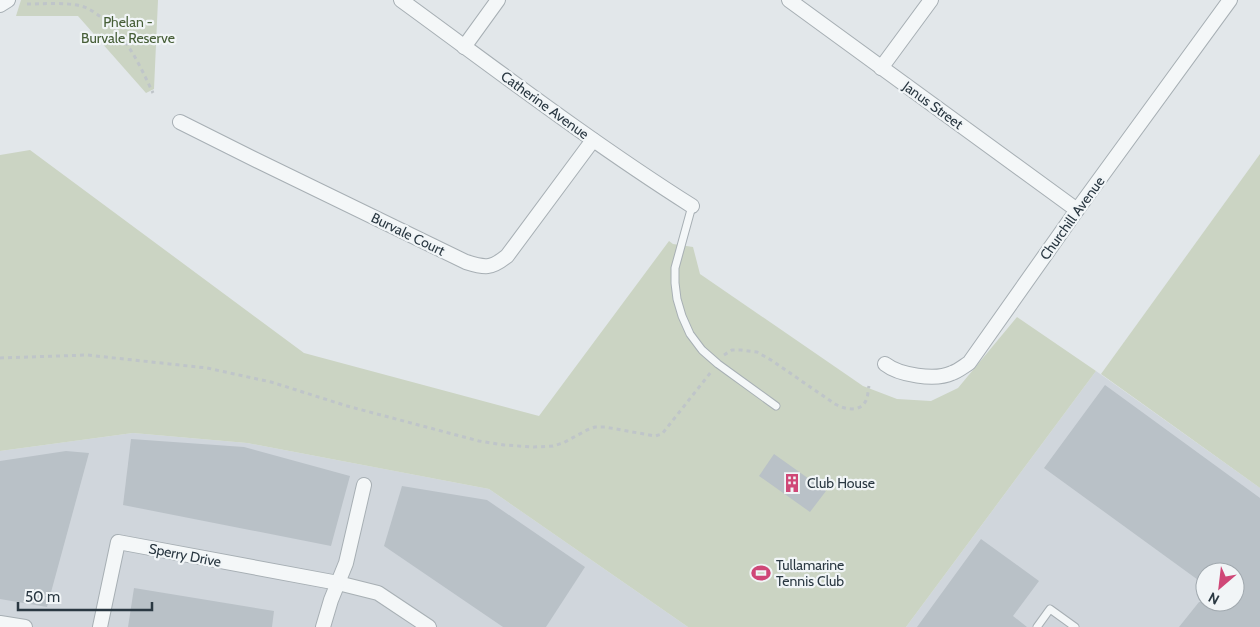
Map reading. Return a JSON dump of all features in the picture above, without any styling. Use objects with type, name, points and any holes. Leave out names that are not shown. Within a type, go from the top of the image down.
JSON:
[{"type":"street","points":[[0,5],[8,0]]},
{"type":"street","name":"Catherine Avenue","points":[[401,0],[593,140],[692,206]]},
{"type":"street","points":[[464,46],[498,0]]},
{"type":"street","name":"Janus Street","points":[[788,0],[1077,210]]},
{"type":"street","points":[[881,68],[931,0]]},
{"type":"street","name":"Churchill Avenue","points":[[885,364],[908,375],[932,377],[951,374],[969,363],[1077,210],[1230,0]]},
{"type":"street","name":"Burvale Court","points":[[180,122],[466,262],[489,267],[498,264],[507,256],[593,140]]},
{"type":"street","points":[[323,627],[331,600],[346,563],[364,485]]},
{"type":"street","name":"Sperry Drive","points":[[100,627],[118,542],[338,583],[378,593],[429,627]]},
{"type":"street","points":[[0,623],[24,627]]},
{"type":"lane","points":[[692,206],[676,268],[675,283],[682,316],[690,334],[702,350],[718,364],[776,406]]},
{"type":"lane","points":[[1037,627],[1050,609],[1075,627]]},
{"type":"path","points":[[27,4],[81,6],[94,12],[111,25],[127,42],[153,93]]},
{"type":"path","points":[[0,358],[87,355],[207,368],[271,382],[348,406],[479,441],[534,447],[553,446],[563,443],[595,427],[655,436],[662,434],[723,356],[732,350],[757,352],[835,404],[846,409],[852,410],[864,404],[868,396],[869,386]]},
{"type":"shaded area","points":[[1096,371],[1260,488],[1260,627],[906,627]]},
{"type":"shaded area","points":[[133,433],[247,443],[489,489],[688,627],[0,627],[0,451]]},
{"type":"green space","name":"Phelan - Burvale Reserve","points":[[21,0],[158,0],[154,89],[146,93],[78,16],[16,16]]},
{"type":"green space","points":[[30,150],[304,353],[539,416],[669,241],[673,244],[693,247],[700,274],[863,386],[897,399],[931,401],[958,388],[1017,317],[1096,371],[906,627],[688,627],[489,489],[247,443],[133,433],[0,451],[0,155]]},
{"type":"green space","points":[[1260,154],[1260,488],[1101,374]]},
{"type":"building","points":[[1105,385],[1260,498],[1260,627],[1179,627],[1195,607],[1195,612],[1245,612],[1245,562],[1195,562],[1195,578],[1044,468]]},
{"type":"building","points":[[131,439],[244,447],[350,476],[331,546],[123,505]]},
{"type":"building","points":[[66,451],[89,453],[47,607],[0,599],[0,461]]},
{"type":"building","name":"Club House","points":[[774,454],[826,491],[810,512],[759,476]]},
{"type":"building","points":[[402,486],[487,500],[585,567],[546,627],[503,627],[384,546]]},
{"type":"building","points":[[981,539],[1039,581],[1013,616],[1027,627],[917,627]]},
{"type":"building","points":[[134,588],[274,611],[272,627],[128,627]]},
{"type":"place","name":"Club House","points":[[792,483]]},
{"type":"place","name":"Tullamarine Tennis Club","points":[[761,573]]}]
